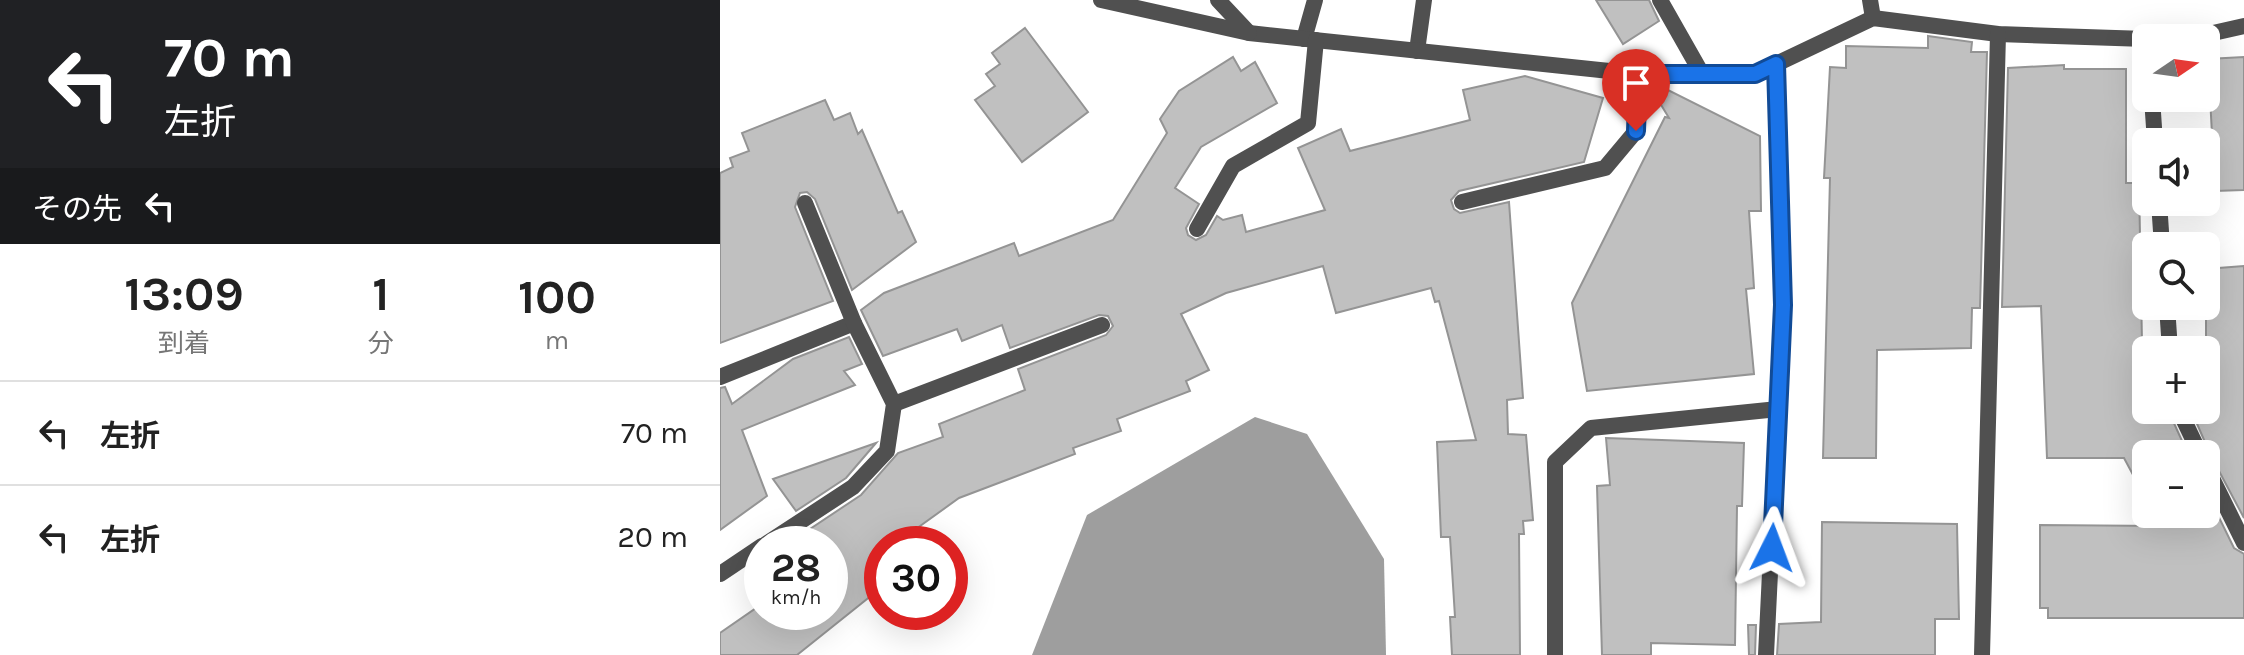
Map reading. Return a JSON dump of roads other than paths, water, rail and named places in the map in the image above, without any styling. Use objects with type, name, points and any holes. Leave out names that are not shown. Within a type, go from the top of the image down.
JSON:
[{"type":"street","points":[[1101,0],[1249,33],[1638,74],[1755,74],[1873,18],[1998,34],[2132,39]]},
{"type":"street","points":[[1218,0],[1249,33]]},
{"type":"street","points":[[1197,229],[1233,166],[1308,123],[1310,40],[1315,0]]},
{"type":"street","points":[[1417,51],[1424,0]]},
{"type":"street","points":[[1660,0],[1702,74]]},
{"type":"street","points":[[1870,0],[1873,18]]},
{"type":"street","points":[[2220,31],[2244,26]]},
{"type":"street","points":[[1982,655],[1998,34]]},
{"type":"street","points":[[1766,655],[1783,305],[1776,64]]},
{"type":"street","points":[[1462,202],[1605,168],[1636,131],[1638,74]]},
{"type":"street","points":[[793,526],[853,487],[887,451],[894,404],[854,323],[805,203]]},
{"type":"street","points":[[720,377],[854,323]]},
{"type":"street","points":[[894,404],[1102,325]]},
{"type":"street","points":[[1555,655],[1555,462],[1591,428],[1778,409]]},
{"type":"street","points":[[2220,494],[2244,543]]},
{"type":"street","points":[[720,574],[744,558]]}]
